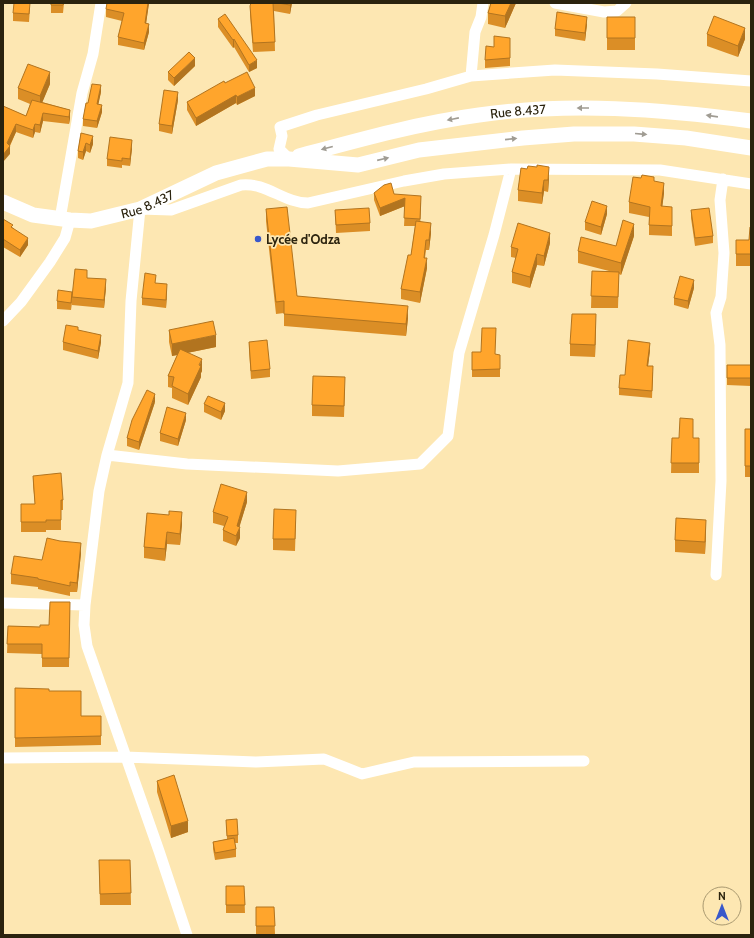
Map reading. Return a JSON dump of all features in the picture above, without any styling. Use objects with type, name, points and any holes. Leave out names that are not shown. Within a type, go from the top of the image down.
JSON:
[{"type":"main road","name":"Rue 8.437","points":[[289,159],[416,126],[478,115],[532,109],[582,108],[643,110],[700,114],[751,121]]},
{"type":"main road","name":"Rue 8.437","points":[[3,202],[33,215],[65,220],[91,221],[140,209],[216,173],[266,159],[289,159],[358,164],[419,150],[522,138],[574,134],[634,134],[686,138],[751,148]]},
{"type":"street","points":[[3,321],[20,302],[50,262],[65,238],[65,220],[82,93],[93,54],[102,3]]},
{"type":"street","points":[[472,76],[474,32],[481,17],[483,3]]},
{"type":"street","points":[[555,3],[604,12],[617,11],[626,3]]},
{"type":"street","points":[[289,159],[279,149],[282,136],[280,128],[317,115],[426,89],[472,76],[555,70],[657,74],[751,81]]},
{"type":"street","points":[[107,455],[187,464],[338,471],[420,464],[448,436],[459,353],[494,235],[511,169]]},
{"type":"street","points":[[186,935],[159,851],[87,646],[84,625],[85,605],[99,491],[107,455],[128,383],[131,301],[140,209],[171,210],[241,185],[249,184],[258,185],[292,201],[308,203],[404,181],[444,174],[511,169],[660,170],[751,184]]},
{"type":"street","points":[[716,575],[721,481],[720,345],[716,313],[721,297],[724,253],[720,200],[723,179]]},
{"type":"street","points":[[3,603],[85,605]]},
{"type":"street","points":[[3,758],[125,757],[256,762],[324,759],[362,774],[414,762],[584,761]]},
{"type":"building","points":[[14,3],[30,3],[29,14],[13,13]]},
{"type":"building","points":[[51,3],[64,3],[63,5],[51,5]]},
{"type":"building","points":[[107,3],[148,3],[145,23],[149,24],[144,43],[118,37],[124,13],[106,9]]},
{"type":"building","points":[[251,3],[273,3],[275,42],[253,43]]},
{"type":"building","points":[[278,3],[291,3],[290,5]]},
{"type":"building","points":[[491,3],[511,3],[505,16],[488,13]]},
{"type":"building","points":[[557,12],[587,17],[585,33],[555,29]]},
{"type":"building","points":[[225,14],[257,60],[249,65],[234,39],[233,40],[218,19]]},
{"type":"building","points":[[714,16],[745,28],[738,46],[707,34]]},
{"type":"building","points":[[607,17],[635,17],[635,38],[607,38]]},
{"type":"building","points":[[494,36],[510,38],[510,58],[485,60],[486,46],[494,47]]},
{"type":"building","points":[[189,52],[195,58],[174,78],[168,72]]},
{"type":"building","points":[[28,64],[50,72],[40,96],[18,88]]},
{"type":"building","points":[[247,72],[255,88],[237,97],[236,95],[196,118],[187,102],[224,81],[225,83]]},
{"type":"building","points":[[92,84],[101,85],[97,104],[102,105],[97,121],[83,119]]},
{"type":"building","points":[[164,90],[178,92],[172,126],[159,124]]},
{"type":"building","points":[[32,100],[70,110],[69,117],[43,113],[40,125],[35,124],[33,130],[16,124],[7,143],[10,146],[3,155],[3,106],[26,116]]},
{"type":"building","points":[[81,133],[93,136],[90,145],[86,143],[83,152],[78,151]]},
{"type":"building","points":[[110,137],[132,140],[130,159],[122,158],[122,161],[107,159]]},
{"type":"building","points":[[537,165],[549,167],[548,180],[544,180],[542,193],[518,190],[521,168],[527,169],[528,166],[537,167]]},
{"type":"building","points":[[642,175],[654,177],[654,181],[664,183],[661,206],[672,207],[672,226],[649,225],[650,207],[629,202],[633,177],[641,178]]},
{"type":"building","points":[[391,183],[394,194],[421,196],[420,219],[404,218],[405,198],[380,208],[374,193],[384,185]]},
{"type":"building","points":[[592,201],[607,206],[601,227],[585,222]]},
{"type":"building","points":[[287,207],[297,296],[408,306],[406,324],[284,314],[284,301],[276,302],[266,209]]},
{"type":"building","points":[[369,208],[370,223],[336,225],[335,210]]},
{"type":"building","points":[[709,208],[713,236],[695,238],[691,210]]},
{"type":"building","points":[[3,219],[13,225],[11,227],[28,238],[20,250],[3,239]]},
{"type":"building","points":[[623,220],[634,224],[621,263],[578,251],[581,237],[616,246]]},
{"type":"building","points":[[416,221],[431,223],[429,240],[426,240],[424,258],[427,258],[420,292],[401,289],[408,255],[411,255]]},
{"type":"building","points":[[518,223],[550,233],[544,256],[537,254],[530,277],[512,272],[518,249],[511,247]]},
{"type":"building","points":[[750,227],[751,254],[736,254],[736,240],[749,240]]},
{"type":"building","points":[[75,269],[87,270],[87,278],[106,279],[104,300],[72,297]]},
{"type":"building","points":[[592,271],[619,272],[618,297],[591,296]]},
{"type":"building","points":[[145,273],[156,275],[155,283],[167,284],[166,300],[142,298]]},
{"type":"building","points":[[680,276],[694,280],[688,301],[674,298]]},
{"type":"building","points":[[58,290],[72,292],[71,303],[57,301]]},
{"type":"building","points":[[572,314],[596,314],[595,345],[570,344]]},
{"type":"building","points":[[213,321],[216,335],[172,344],[169,330]]},
{"type":"building","points":[[66,325],[78,327],[78,330],[101,335],[98,351],[63,342]]},
{"type":"building","points":[[482,328],[496,328],[495,354],[500,355],[500,369],[472,370],[472,352],[481,352]]},
{"type":"building","points":[[267,340],[270,369],[251,371],[249,342]]},
{"type":"building","points":[[628,340],[650,343],[647,366],[653,366],[652,391],[619,388],[620,375],[625,375]]},
{"type":"building","points":[[180,349],[202,359],[199,365],[201,366],[188,394],[172,386],[174,377],[168,376]]},
{"type":"building","points":[[727,365],[751,365],[751,378],[727,378]]},
{"type":"building","points":[[313,376],[345,377],[344,406],[312,405]]},
{"type":"building","points":[[147,390],[155,394],[139,442],[127,438],[132,420]]},
{"type":"building","points":[[208,396],[225,403],[221,412],[204,404]]},
{"type":"building","points":[[167,407],[186,413],[178,439],[160,433]]},
{"type":"building","points":[[680,418],[693,419],[693,438],[699,438],[699,463],[671,463],[672,438],[679,438]]},
{"type":"building","points":[[745,429],[751,429],[751,466],[745,466]]},
{"type":"building","points":[[61,473],[63,500],[61,500],[61,520],[46,520],[46,522],[21,522],[21,504],[35,504],[33,476]]},
{"type":"building","points":[[221,484],[247,492],[237,526],[240,527],[236,536],[223,530],[228,517],[213,512]]},
{"type":"building","points":[[274,509],[296,510],[295,539],[273,539]]},
{"type":"building","points":[[169,511],[182,512],[180,534],[167,532],[165,549],[144,547],[147,513],[169,515]]},
{"type":"building","points":[[676,518],[706,520],[705,542],[675,540]]},
{"type":"building","points":[[47,538],[81,543],[77,583],[70,582],[70,586],[38,578],[11,574],[14,556],[42,560]]},
{"type":"building","points":[[50,602],[70,602],[69,658],[42,658],[42,644],[7,644],[8,626],[40,627],[40,625],[49,625]]},
{"type":"building","points":[[15,688],[49,689],[49,691],[81,691],[81,716],[101,716],[101,736],[15,738]]},
{"type":"building","points":[[174,775],[188,821],[171,826],[157,781]]},
{"type":"building","points":[[237,819],[238,835],[227,836],[226,820]]},
{"type":"building","points":[[234,838],[236,849],[215,853],[213,842]]},
{"type":"building","points":[[99,860],[130,860],[131,893],[100,894]]},
{"type":"building","points":[[226,886],[244,886],[245,905],[226,905]]},
{"type":"building","points":[[256,907],[274,907],[275,926],[256,926]]},
{"type":"place","name":"Lycée d'Odza","points":[[258,239]]}]
